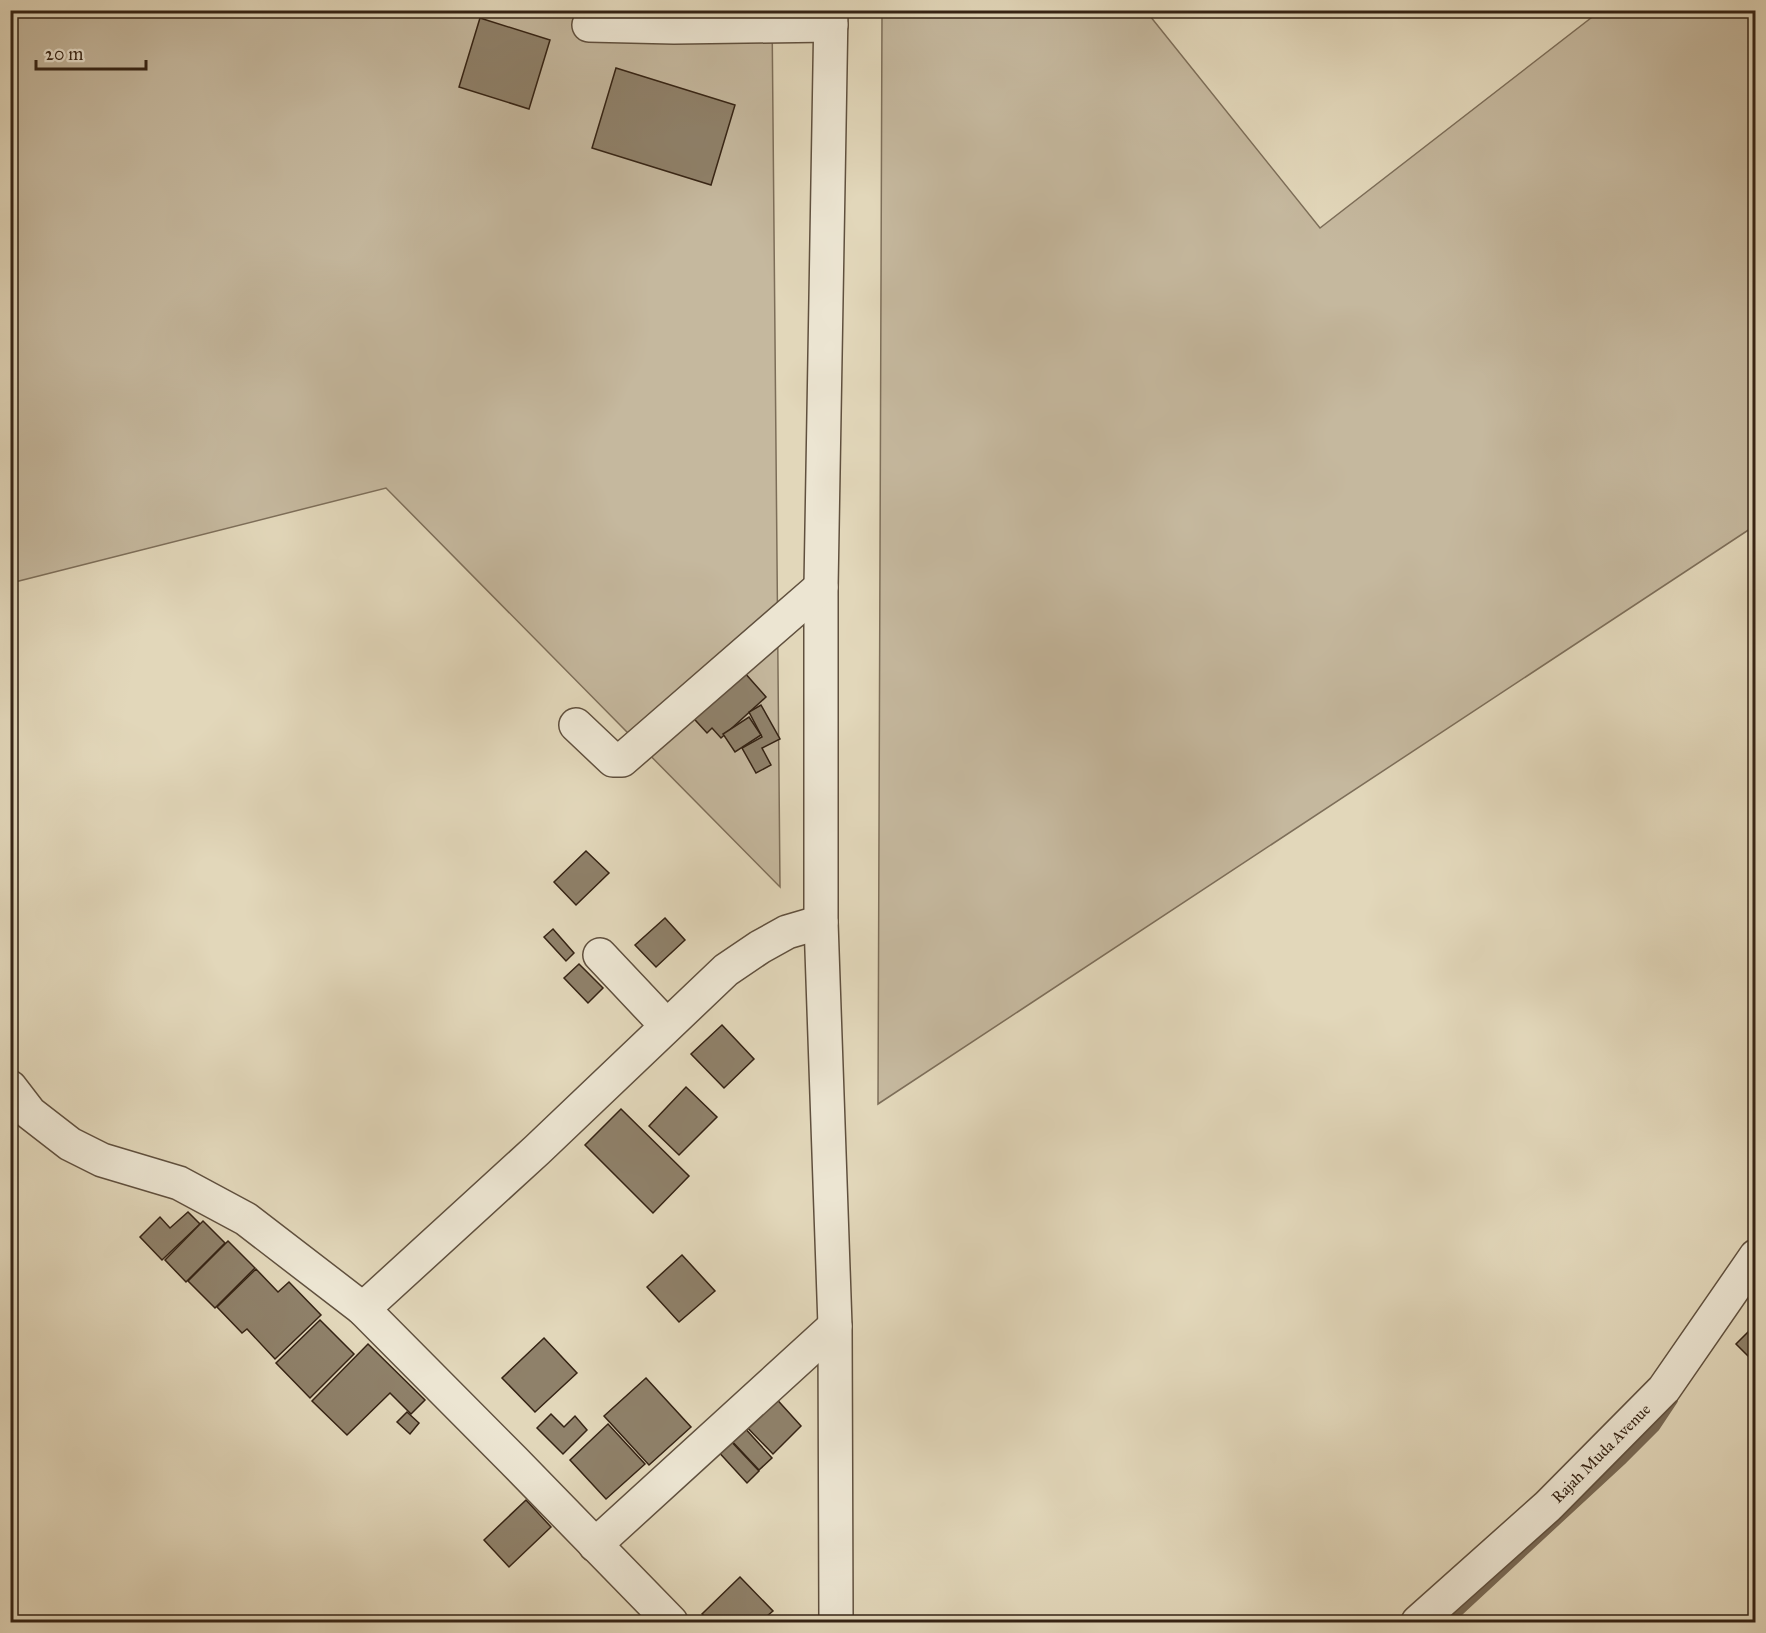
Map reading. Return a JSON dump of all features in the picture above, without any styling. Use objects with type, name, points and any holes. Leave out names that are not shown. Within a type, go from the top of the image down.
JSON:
[{"type":"street","points":[[589,25],[674,27],[831,18],[821,586],[821,922],[835,1326],[836,1623]]},
{"type":"street","points":[[576,725],[614,760],[622,760],[821,586]]},
{"type":"street","points":[[363,1309],[537,1150],[726,970],[759,947],[787,932],[821,922]]},
{"type":"street","points":[[600,955],[666,1025]]},
{"type":"street","points":[[10,1087],[30,1113],[70,1144],[102,1160],[179,1183],[246,1219],[363,1309],[670,1623]]},
{"type":"street","name":"Rajah Muda Avenue","points":[[1418,1623],[1548,1506],[1664,1389],[1755,1256]]},
{"type":"street","points":[[595,1545],[835,1326]]},
{"type":"shaded area","points":[[11,11],[772,11],[780,887],[386,488],[11,583]]},
{"type":"shaded area","points":[[882,11],[1146,11],[1320,228],[1600,11],[1755,11],[1756,525],[878,1104]]},
{"type":"building","points":[[480,18],[550,40],[529,109],[459,87]]},
{"type":"building","points":[[616,68],[735,105],[711,185],[592,148]]},
{"type":"building","points":[[736,663],[766,697],[721,738],[712,728],[707,733],[686,710]]},
{"type":"building","points":[[761,705],[780,739],[762,748],[771,765],[756,773],[742,748],[762,737],[749,712]]},
{"type":"building","points":[[749,717],[761,735],[735,752],[723,734]]},
{"type":"building","points":[[586,851],[609,873],[576,905],[554,882]]},
{"type":"building","points":[[665,918],[685,940],[656,967],[635,945]]},
{"type":"building","points":[[553,929],[574,953],[566,961],[544,937]]},
{"type":"building","points":[[579,964],[603,988],[588,1003],[564,978]]},
{"type":"building","points":[[722,1025],[754,1059],[724,1088],[691,1054]]},
{"type":"building","points":[[686,1087],[717,1117],[679,1155],[649,1126]]},
{"type":"building","points":[[621,1109],[689,1176],[653,1213],[585,1145]]},
{"type":"building","points":[[188,1212],[200,1224],[162,1260],[140,1237],[160,1217],[170,1228]]},
{"type":"building","points":[[203,1221],[225,1243],[186,1282],[165,1260]]},
{"type":"building","points":[[228,1241],[255,1268],[215,1308],[188,1281]]},
{"type":"building","points":[[682,1255],[715,1291],[679,1322],[647,1287]]},
{"type":"building","points":[[256,1269],[278,1292],[289,1282],[321,1315],[275,1359],[247,1329],[242,1333],[217,1307]]},
{"type":"building","points":[[320,1320],[354,1354],[310,1398],[276,1363]]},
{"type":"building","points":[[1756,1324],[1756,1364],[1736,1344]]},
{"type":"building","points":[[544,1338],[577,1373],[535,1412],[502,1378]]},
{"type":"building","points":[[368,1344],[425,1400],[411,1414],[390,1393],[347,1435],[312,1401]]},
{"type":"building","points":[[646,1378],[691,1427],[649,1465],[604,1416]]},
{"type":"building","points":[[772,1394],[801,1426],[773,1454],[742,1422]]},
{"type":"building","points":[[407,1412],[419,1423],[410,1434],[397,1422]]},
{"type":"building","points":[[551,1414],[564,1427],[575,1416],[587,1430],[563,1454],[537,1428]]},
{"type":"building","points":[[608,1424],[645,1464],[606,1499],[570,1460]]},
{"type":"building","points":[[742,1425],[772,1458],[759,1470],[728,1437]]},
{"type":"building","points":[[727,1437],[759,1471],[747,1483],[715,1448]]},
{"type":"building","points":[[526,1500],[551,1527],[509,1567],[484,1540]]},
{"type":"building","points":[[740,1577],[773,1611],[760,1622],[711,1622],[702,1614]]},
{"type":"waterway","points":[[1447,1622],[1623,1459],[1655,1427],[1673,1400]]}]
